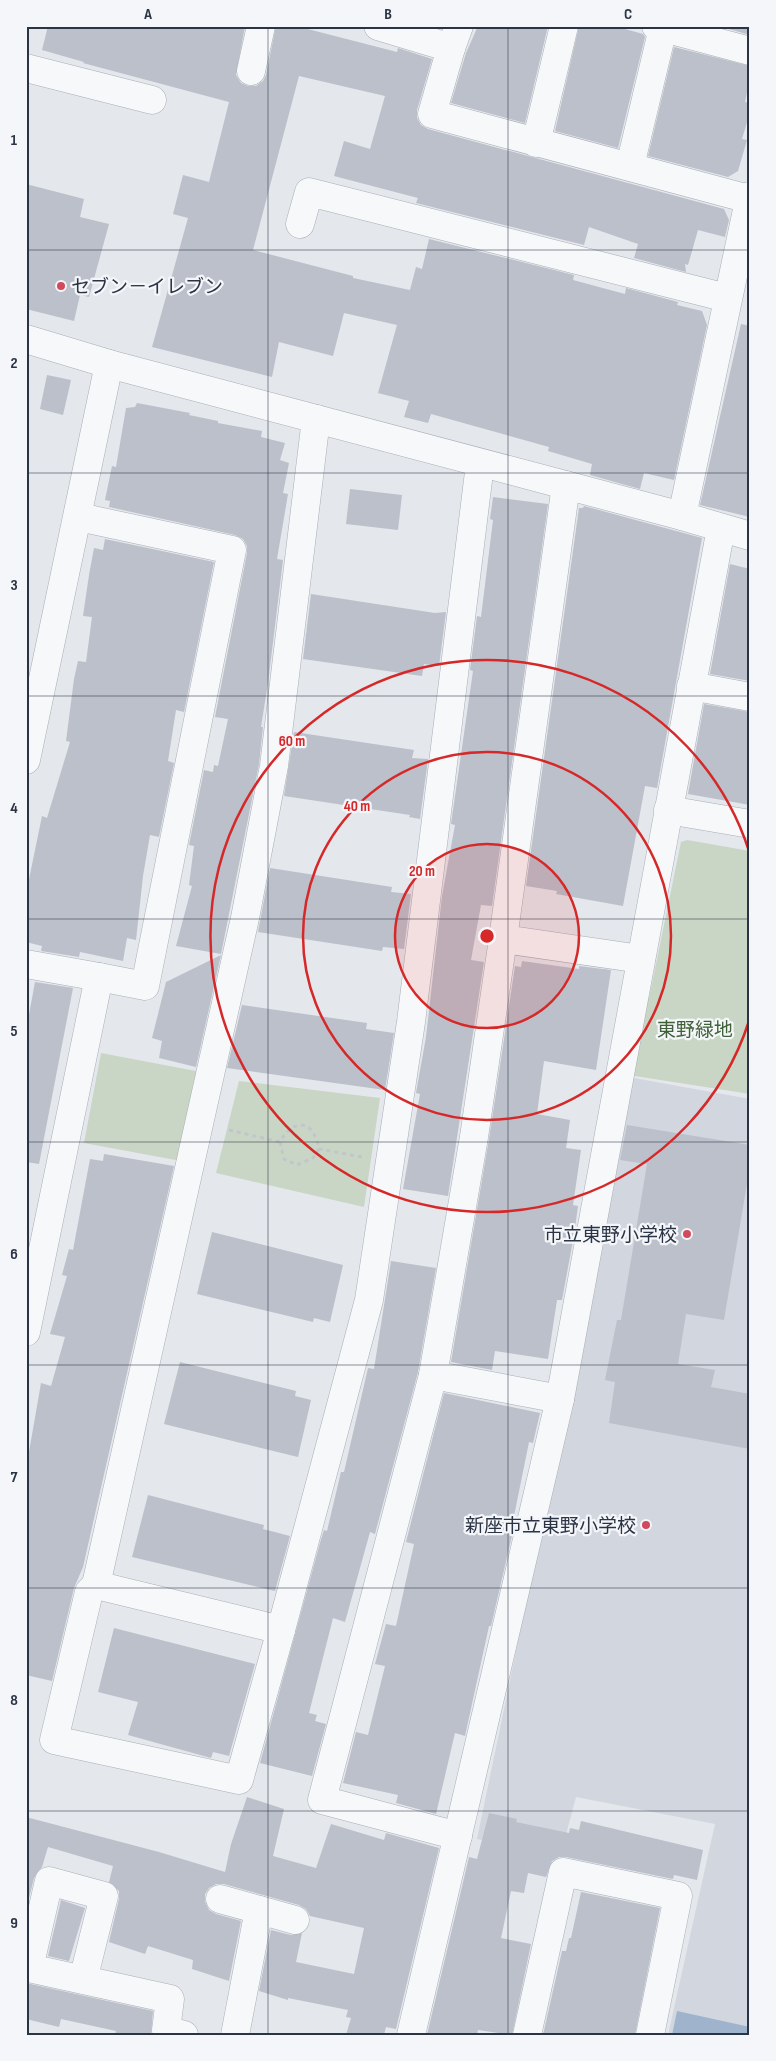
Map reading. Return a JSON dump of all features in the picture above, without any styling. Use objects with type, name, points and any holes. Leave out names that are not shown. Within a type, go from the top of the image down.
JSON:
[{"type":"street","points":[[251,70],[261,26]]},
{"type":"street","points":[[378,26],[455,37],[432,114],[536,144],[630,166],[749,198],[735,295],[682,516]]},
{"type":"street","points":[[536,144],[564,26]]},
{"type":"street","points":[[630,166],[659,27],[750,51]]},
{"type":"street","points":[[26,68],[152,100]]},
{"type":"street","points":[[300,224],[309,192],[735,295]]},
{"type":"street","points":[[26,339],[110,364],[480,464],[682,516],[750,536]]},
{"type":"street","points":[[26,760],[110,364]]},
{"type":"street","points":[[316,419],[272,776],[243,928],[96,1585],[89,1592],[54,1740],[239,1780],[369,1300],[411,1022],[480,464]]},
{"type":"street","points":[[458,1836],[322,1800],[433,1375],[474,1137],[566,486]]},
{"type":"street","points":[[26,964],[146,986],[232,550],[79,516]]},
{"type":"street","points":[[411,2035],[560,1399],[721,528]]},
{"type":"street","points":[[692,686],[750,697]]},
{"type":"street","points":[[668,810],[750,824]]},
{"type":"street","points":[[503,939],[641,959]]},
{"type":"street","points":[[26,1332],[99,978]]},
{"type":"street","points":[[433,1375],[560,1399]]},
{"type":"street","points":[[96,1585],[281,1630]]},
{"type":"street","points":[[527,2035],[563,1872],[678,1896],[650,2035]]},
{"type":"street","points":[[220,1898],[295,1920]]},
{"type":"street","points":[[235,2035],[259,1910]]},
{"type":"street","points":[[83,1980],[170,1999],[166,2030],[184,2035]]},
{"type":"path","points":[[296,1125],[304,1125],[312,1129],[319,1149],[313,1158],[297,1165],[284,1158],[280,1142],[286,1131],[296,1125]]},
{"type":"path","points":[[229,1130],[280,1142]]},
{"type":"path","points":[[319,1149],[389,1164]]},
{"type":"shaded area","name":"新座市立東野小学校","points":[[623,1076],[750,1099],[750,2035],[668,2035],[715,1824],[576,1797],[560,1857],[477,1839],[599,1252]]},
{"type":"green space","name":"東野緑地","points":[[687,840],[750,851],[750,1094],[622,1074],[637,998],[649,998],[681,842]]},
{"type":"green space","points":[[101,1053],[201,1072],[181,1161],[84,1143]]},
{"type":"green space","points":[[239,1081],[380,1098],[364,1207],[216,1173]]},
{"type":"water","points":[[677,2011],[750,2027],[750,2035],[672,2035]]},
{"type":"building","points":[[48,26],[245,26],[236,75],[241,83],[248,86],[256,86],[263,81],[266,75],[276,26],[296,26],[397,52],[398,48],[432,59],[417,110],[417,118],[421,125],[428,129],[724,209],[729,220],[725,237],[698,230],[688,265],[685,264],[686,272],[634,258],[638,244],[589,227],[584,245],[416,203],[418,198],[334,176],[344,141],[370,149],[385,96],[299,76],[253,250],[353,276],[353,278],[410,290],[416,267],[422,269],[429,239],[574,275],[573,280],[625,294],[626,288],[678,302],[677,305],[702,311],[707,325],[674,480],[644,473],[640,489],[590,475],[592,464],[548,451],[549,447],[431,414],[428,423],[404,417],[409,401],[378,393],[397,325],[344,313],[333,356],[279,342],[272,377],[152,347],[188,218],[173,214],[183,175],[209,182],[229,102],[83,63],[42,50]]},
{"type":"building","points":[[478,26],[548,26],[525,123],[451,103],[466,53]]},
{"type":"building","points":[[579,26],[614,26],[643,34],[645,37],[618,148],[555,131]]},
{"type":"building","points":[[718,26],[750,26],[750,35]]},
{"type":"building","points":[[674,47],[750,66],[750,79],[745,102],[750,103],[750,112],[742,139],[747,140],[738,171],[728,177],[648,156]]},
{"type":"building","points":[[26,184],[84,199],[80,217],[109,224],[89,297],[80,295],[74,321],[26,309]]},
{"type":"building","points":[[741,324],[750,326],[750,517],[700,505]]},
{"type":"building","points":[[47,375],[71,380],[63,415],[40,409]]},
{"type":"building","points":[[137,403],[190,413],[189,415],[218,421],[218,423],[262,431],[261,437],[285,443],[280,460],[289,463],[283,493],[288,494],[277,559],[283,560],[261,727],[263,727],[259,764],[221,954],[176,946],[192,886],[189,885],[194,846],[189,845],[204,770],[213,772],[214,765],[218,766],[228,719],[215,717],[247,546],[243,539],[235,535],[109,507],[110,501],[105,500],[112,466],[116,467],[126,408],[135,407]]},
{"type":"building","points":[[350,489],[402,495],[398,530],[346,524]]},
{"type":"building","points":[[493,497],[548,504],[492,906],[481,905],[471,960],[484,962],[448,1196],[403,1189],[420,1094],[416,1093],[426,1037],[442,896],[455,825],[451,824],[473,671],[470,670],[477,616],[481,617],[493,520],[490,519]]},
{"type":"building","points":[[584,506],[702,538],[657,788],[645,786],[623,906],[556,894],[557,891],[526,886],[579,508]]},
{"type":"building","points":[[105,539],[214,562],[184,712],[176,710],[168,761],[174,763],[159,837],[150,835],[143,876],[136,940],[127,938],[123,961],[80,952],[79,957],[41,951],[42,946],[26,942],[26,894],[42,816],[47,818],[70,742],[66,741],[74,679],[78,661],[86,662],[92,617],[83,616],[89,575],[94,548],[103,550]]},
{"type":"building","points":[[730,564],[750,569],[750,681],[710,674]]},
{"type":"building","points":[[311,594],[435,613],[446,612],[439,666],[424,664],[422,676],[303,659]]},
{"type":"building","points":[[704,704],[750,712],[750,805],[688,794]]},
{"type":"building","points":[[294,732],[414,750],[412,758],[428,759],[420,819],[409,817],[410,815],[284,796]]},
{"type":"building","points":[[270,868],[392,887],[391,892],[411,894],[404,949],[383,947],[382,951],[258,932]]},
{"type":"building","points":[[221,955],[196,1067],[159,1058],[162,1041],[152,1038],[166,982]]},
{"type":"building","points":[[522,961],[579,969],[579,966],[611,970],[596,1070],[544,1061],[537,1114],[570,1120],[566,1148],[581,1150],[573,1205],[578,1206],[574,1235],[562,1300],[557,1300],[548,1359],[495,1351],[492,1370],[451,1362],[489,1139],[515,966],[521,967]]},
{"type":"building","points":[[35,982],[73,988],[39,1164],[26,1162],[26,1031]]},
{"type":"building","points":[[242,1005],[367,1023],[366,1029],[394,1033],[385,1090],[227,1068]]},
{"type":"building","name":"市立東野小学校","points":[[627,1125],[750,1145],[750,1166],[724,1320],[686,1314],[678,1364],[715,1370],[711,1387],[750,1394],[750,1449],[609,1423],[615,1382],[605,1380],[617,1320],[621,1320],[647,1164],[620,1160]]},
{"type":"building","points":[[104,1154],[174,1166],[83,1567],[74,1588],[52,1681],[26,1675],[26,1452],[29,1452],[41,1383],[51,1386],[65,1337],[50,1334],[67,1276],[62,1275],[69,1249],[73,1250],[90,1159],[103,1161]]},
{"type":"building","points":[[212,1232],[343,1265],[330,1322],[314,1318],[313,1322],[197,1294]]},
{"type":"building","points":[[391,1261],[436,1268],[418,1372],[375,1534],[370,1532],[345,1622],[333,1618],[309,1713],[317,1715],[315,1721],[326,1724],[312,1776],[260,1763],[320,1543],[324,1530],[327,1531],[341,1472],[344,1472],[368,1368],[374,1369]]},
{"type":"building","points":[[180,1362],[296,1391],[295,1396],[311,1400],[298,1457],[164,1424]]},
{"type":"building","points":[[444,1393],[540,1413],[533,1443],[529,1442],[512,1526],[514,1527],[491,1626],[489,1626],[465,1736],[455,1733],[436,1814],[396,1803],[398,1795],[343,1783],[356,1732],[368,1735],[385,1666],[375,1664],[386,1624],[396,1626],[414,1544],[406,1542]]},
{"type":"building","points":[[148,1495],[264,1525],[263,1529],[290,1536],[275,1591],[132,1557]]},
{"type":"building","points":[[114,1628],[255,1664],[229,1756],[213,1752],[211,1758],[128,1735],[138,1702],[98,1692]]},
{"type":"building","points":[[247,1797],[284,1809],[273,1856],[316,1868],[331,1824],[384,1840],[386,1833],[439,1848],[396,2029],[386,2027],[384,2035],[346,2035],[351,2018],[346,2017],[348,2010],[288,1998],[288,2000],[259,1991],[271,1930],[291,1935],[302,1933],[296,1962],[354,1974],[364,1928],[310,1916],[306,1909],[299,1905],[224,1884],[216,1884],[209,1888],[205,1894],[205,1902],[209,1910],[216,1914],[241,1921],[229,1981],[192,1969],[193,1960],[148,1946],[145,1954],[109,1942],[119,1899],[119,1891],[109,1882],[113,1866],[48,1847],[42,1867],[34,1878],[26,1910],[26,1817],[159,1852],[225,1872],[231,1844]]},
{"type":"building","points":[[489,1813],[517,1819],[516,1822],[569,1833],[570,1828],[579,1830],[581,1821],[703,1850],[697,1880],[674,1875],[673,1879],[566,1857],[559,1857],[552,1861],[546,1877],[528,1873],[524,1893],[511,1891],[501,1938],[531,1944],[512,2035],[478,2030],[477,2035],[427,2035],[469,1857],[477,1859]]},
{"type":"building","points":[[581,1892],[660,1908],[635,2035],[543,2035],[562,1951],[566,1951],[569,1938],[571,1938]]},
{"type":"building","points":[[61,1900],[85,1908],[69,1961],[48,1956]]},
{"type":"building","points":[[26,1983],[153,2011],[151,2035],[115,2035],[116,2031],[61,2019],[59,2027],[26,2019]]},
{"type":"place","name":"セブン－イレブン","points":[[61,286]]},
{"type":"place","name":"市立東野小学校","points":[[687,1234]]},
{"type":"place","name":"新座市立東野小学校","points":[[646,1525]]}]
